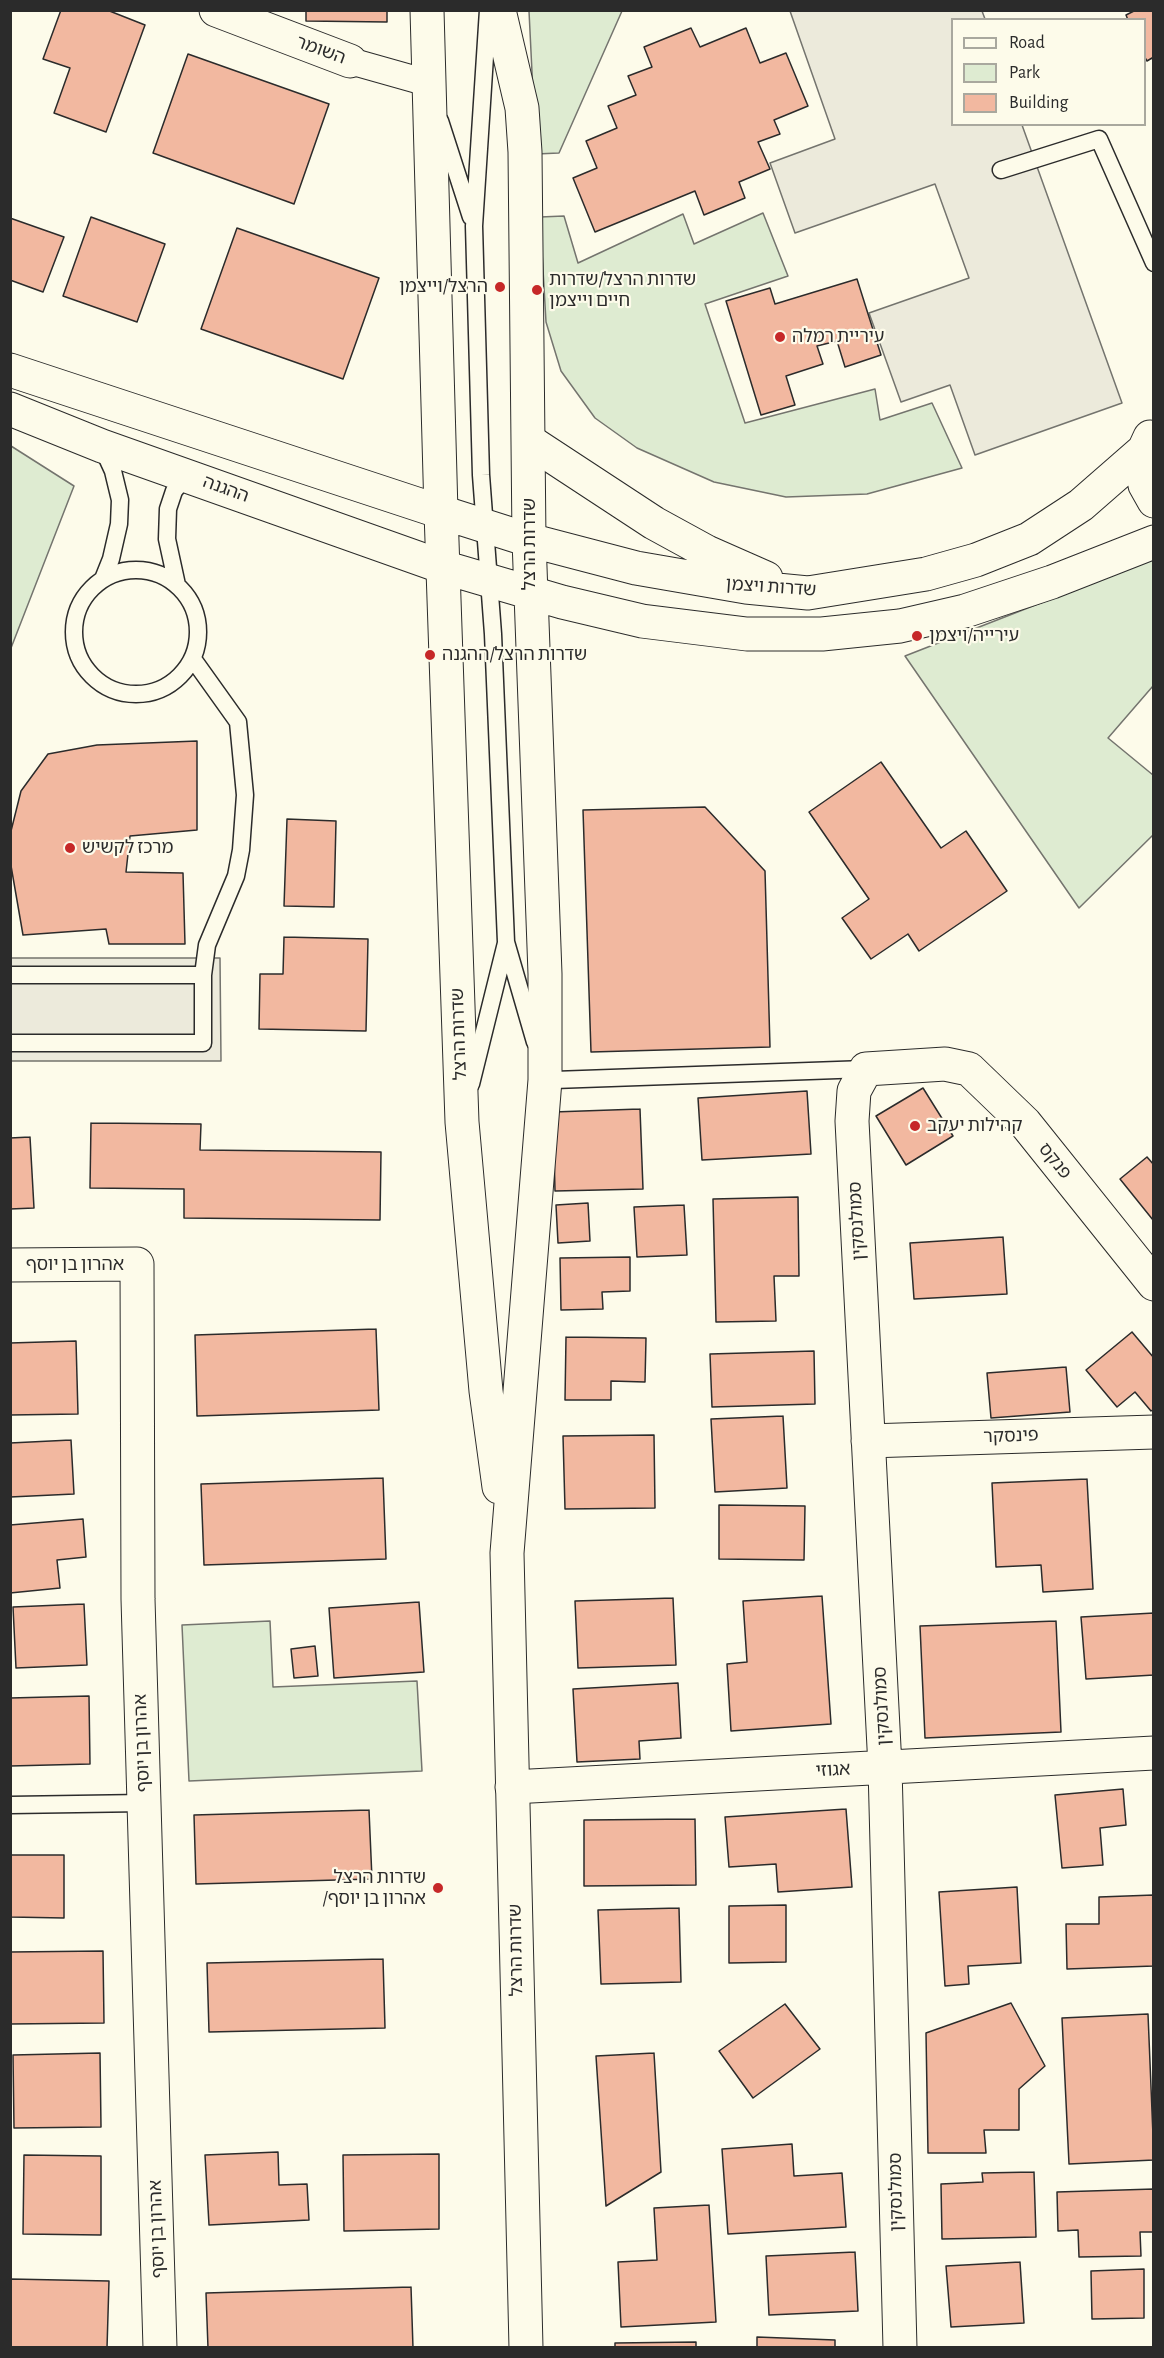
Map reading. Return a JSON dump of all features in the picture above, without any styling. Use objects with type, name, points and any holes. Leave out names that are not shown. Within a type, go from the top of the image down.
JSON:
[{"type":"street","name":"השומר","points":[[216,10],[351,61],[428,83]]},
{"type":"street","name":"שדרות הרצל","points":[[427,10],[462,1122],[486,1391],[507,1553],[526,2348]]},
{"type":"street","name":"שדרות הרצל","points":[[499,10],[522,108],[525,141],[530,593],[550,1080],[507,1553]]},
{"type":"street","points":[[10,370],[441,512]]},
{"type":"street","name":"ההגנה","points":[[10,409],[102,446],[443,567]]},
{"type":"street","points":[[530,441],[622,503],[707,552],[759,576],[808,593]]},
{"type":"street","points":[[1149,441],[1142,467],[1145,485],[1154,501]]},
{"type":"street","name":"שדרות ויצמן","points":[[441,512],[529,540],[636,568],[746,587],[808,593],[926,574],[976,561],[1029,539],[1081,505],[1149,441]]},
{"type":"street","points":[[443,567],[489,582],[642,621],[747,634],[822,634],[900,626],[965,611],[1052,582],[1154,542]]},
{"type":"street","name":"פנקס","points":[[866,1068],[945,1064],[969,1070],[1025,1123],[1154,1284]]},
{"type":"street","name":"סמולנסקין","points":[[866,1068],[854,1091],[852,1121],[885,1767],[900,2348]]},
{"type":"street","name":"אהרון בן יוסף","points":[[10,1265],[137,1264],[138,1599],[160,2348]]},
{"type":"street","name":"פינסקר","points":[[868,1441],[1154,1432]]},
{"type":"street","name":"אגוזי","points":[[512,1787],[1154,1752]]},
{"type":"lane","name":"שדרות הרצל","points":[[488,10],[474,226],[481,475],[489,582],[506,942],[550,1080]]},
{"type":"lane","name":"שדרות הרצל","points":[[428,83],[474,226]]},
{"type":"lane","points":[[1001,170],[1099,140],[1154,263]]},
{"type":"lane","points":[[102,446],[113,471],[120,500],[119,524],[111,559],[103,579]]},
{"type":"lane","points":[[177,585],[167,539],[168,510],[174,491],[187,476]]},
{"type":"lane","points":[[145,570],[158,573],[177,585],[191,601],[198,622],[199,638],[193,659],[181,677],[163,688],[142,694],[120,692],[107,687],[90,673],[78,655],[74,634],[77,612],[86,594],[103,579],[123,571],[145,570]]},
{"type":"lane","points":[[10,1043],[203,1043],[203,975],[207,945],[236,876],[241,850],[245,795],[238,722],[193,659]]},
{"type":"lane","name":"שדרות הרצל","points":[[462,1122],[506,942]]},
{"type":"lane","points":[[10,975],[203,975]]},
{"type":"lane","points":[[550,1080],[866,1068]]},
{"type":"lane","points":[[10,1805],[144,1803]]},
{"type":"green space","points":[[529,11],[622,11],[559,153],[536,154]]},
{"type":"green space","points":[[763,213],[788,276],[705,304],[745,423],[875,389],[880,420],[932,403],[962,468],[867,494],[786,497],[714,482],[637,448],[595,418],[561,371],[546,322],[540,217],[564,216],[578,263],[683,214],[694,244]]},
{"type":"green space","points":[[11,446],[74,486],[11,648]]},
{"type":"green space","points":[[1153,559],[1153,686],[1108,738],[1153,775],[1153,835],[1079,908],[905,656]]},
{"type":"green space","points":[[270,1621],[273,1687],[417,1681],[422,1771],[189,1781],[182,1625]]},
{"type":"shaded area","points":[[790,11],[982,11],[985,18],[951,18],[951,126],[1022,126],[1122,403],[975,455],[950,385],[901,402],[869,313],[969,278],[935,184],[795,233],[770,163],[835,139]]},
{"type":"shaded area","points":[[11,958],[220,958],[221,1061],[11,1061]]},
{"type":"building","points":[[61,10],[107,10],[145,25],[106,132],[54,113],[70,68],[43,59]]},
{"type":"building","points":[[306,10],[387,10],[387,22],[306,21]]},
{"type":"building","points":[[1136,10],[1154,10],[1154,62],[1152,58],[1147,61],[1146,59],[1146,18],[1127,18],[1126,15]]},
{"type":"building","points":[[691,28],[700,47],[746,28],[760,63],[786,53],[808,106],[774,120],[780,134],[758,142],[770,169],[739,182],[745,198],[704,215],[695,191],[595,232],[573,178],[597,168],[586,141],[617,128],[608,106],[636,95],[628,76],[652,67],[644,47]]},
{"type":"building","points":[[188,54],[329,104],[294,204],[153,153]]},
{"type":"building","points":[[91,217],[165,244],[137,322],[63,296]]},
{"type":"building","points":[[10,218],[64,237],[43,292],[10,280]]},
{"type":"building","points":[[237,228],[379,278],[343,379],[201,329]]},
{"type":"building","points":[[857,279],[881,355],[845,367],[837,341],[817,346],[823,364],[786,376],[795,405],[761,415],[726,301],[770,288],[775,304]]},
{"type":"building","name":"מרכז לקשיש","points":[[197,741],[197,830],[130,836],[126,872],[183,873],[185,944],[109,944],[106,929],[23,935],[10,860],[10,835],[21,791],[48,754],[97,745]]},
{"type":"building","points":[[881,762],[941,848],[966,831],[1007,891],[919,951],[908,934],[871,959],[842,918],[869,899],[809,812]]},
{"type":"building","points":[[705,807],[765,871],[770,1047],[591,1052],[583,810]]},
{"type":"building","points":[[287,819],[336,821],[334,907],[284,906]]},
{"type":"building","points":[[284,937],[368,939],[366,1031],[259,1029],[260,974],[283,974]]},
{"type":"building","name":"קהילות יעקב","points":[[923,1088],[953,1136],[906,1165],[876,1116]]},
{"type":"building","points":[[807,1091],[811,1154],[702,1160],[698,1098]]},
{"type":"building","points":[[640,1109],[643,1189],[555,1191],[553,1112]]},
{"type":"building","points":[[91,1123],[201,1124],[200,1150],[381,1152],[380,1220],[184,1218],[184,1189],[90,1188]]},
{"type":"building","points":[[30,1137],[34,1208],[10,1209],[10,1138]]},
{"type":"building","points":[[1147,1157],[1154,1165],[1153,1220],[1120,1179]]},
{"type":"building","points":[[798,1197],[799,1276],[774,1276],[776,1321],[716,1322],[713,1199]]},
{"type":"building","points":[[588,1203],[590,1241],[558,1243],[556,1205]]},
{"type":"building","points":[[684,1205],[687,1255],[637,1257],[634,1207]]},
{"type":"building","points":[[1003,1237],[1007,1294],[914,1299],[910,1243]]},
{"type":"building","points":[[630,1257],[630,1291],[602,1292],[603,1309],[561,1310],[560,1258]]},
{"type":"building","points":[[376,1329],[379,1410],[197,1416],[195,1335]]},
{"type":"building","points":[[1132,1332],[1154,1358],[1154,1409],[1151,1411],[1135,1392],[1117,1407],[1086,1370]]},
{"type":"building","points":[[566,1337],[646,1338],[645,1382],[611,1381],[611,1400],[565,1400]]},
{"type":"building","points":[[76,1341],[78,1414],[10,1415],[10,1343]]},
{"type":"building","points":[[814,1351],[815,1404],[712,1407],[710,1354]]},
{"type":"building","points":[[1066,1367],[1070,1412],[991,1418],[987,1373]]},
{"type":"building","points":[[783,1416],[787,1488],[715,1492],[711,1419]]},
{"type":"building","points":[[654,1435],[655,1508],[565,1509],[563,1436]]},
{"type":"building","points":[[71,1440],[74,1494],[10,1497],[10,1443]]},
{"type":"building","points":[[383,1478],[386,1559],[204,1565],[201,1484]]},
{"type":"building","points":[[1087,1479],[1093,1589],[1043,1592],[1041,1565],[996,1567],[992,1483]]},
{"type":"building","points":[[719,1505],[805,1506],[804,1560],[719,1559]]},
{"type":"building","points":[[83,1519],[86,1557],[57,1560],[60,1588],[10,1593],[10,1525]]},
{"type":"building","points":[[822,1596],[831,1724],[731,1731],[727,1664],[747,1662],[743,1601]]},
{"type":"building","points":[[673,1598],[676,1665],[578,1668],[575,1601]]},
{"type":"building","points":[[419,1602],[424,1672],[334,1678],[329,1608]]},
{"type":"building","points":[[84,1604],[87,1665],[16,1668],[13,1607]]},
{"type":"building","points":[[1154,1613],[1154,1675],[1086,1679],[1081,1617]]},
{"type":"building","points":[[1056,1621],[1061,1732],[925,1738],[920,1626]]},
{"type":"building","points":[[315,1646],[318,1676],[294,1678],[291,1649]]},
{"type":"building","points":[[678,1683],[681,1738],[639,1741],[640,1759],[577,1762],[573,1689]]},
{"type":"building","points":[[89,1696],[90,1764],[10,1766],[10,1698]]},
{"type":"building","points":[[1123,1789],[1126,1825],[1100,1828],[1103,1865],[1062,1868],[1055,1795]]},
{"type":"building","points":[[846,1809],[852,1887],[778,1892],[776,1864],[729,1867],[725,1817]]},
{"type":"building","points":[[369,1810],[372,1879],[196,1884],[194,1815]]},
{"type":"building","points":[[695,1819],[696,1885],[584,1886],[584,1820]]},
{"type":"building","points":[[10,1855],[64,1855],[64,1918],[10,1917]]},
{"type":"building","points":[[1017,1887],[1021,1963],[968,1966],[969,1984],[945,1986],[939,1892]]},
{"type":"building","points":[[1154,1895],[1154,1966],[1067,1969],[1066,1924],[1099,1924],[1099,1897]]},
{"type":"building","points":[[786,1905],[786,1962],[729,1963],[729,1906]]},
{"type":"building","points":[[679,1908],[681,1982],[601,1984],[598,1910]]},
{"type":"building","points":[[103,1951],[104,2023],[10,2024],[10,1952]]},
{"type":"building","points":[[383,1959],[385,2028],[209,2032],[207,1963]]},
{"type":"building","points":[[1011,2003],[1045,2066],[1019,2089],[1019,2130],[984,2130],[986,2153],[928,2153],[926,2033]]},
{"type":"building","points":[[785,2004],[820,2049],[753,2098],[719,2051]]},
{"type":"building","points":[[1148,2014],[1154,2160],[1069,2164],[1062,2018]]},
{"type":"building","points":[[100,2053],[101,2127],[14,2128],[13,2055]]},
{"type":"building","points":[[654,2053],[661,2172],[606,2206],[596,2056]]},
{"type":"building","points":[[792,2144],[794,2176],[842,2173],[846,2227],[728,2234],[722,2149]]},
{"type":"building","points":[[278,2152],[279,2185],[307,2184],[309,2220],[209,2225],[205,2155]]},
{"type":"building","points":[[439,2154],[439,2229],[344,2231],[343,2155]]},
{"type":"building","points":[[24,2155],[101,2156],[101,2235],[23,2234]]},
{"type":"building","points":[[1034,2172],[1036,2237],[942,2239],[941,2184],[983,2182],[982,2173]]},
{"type":"building","points":[[1154,2189],[1154,2232],[1140,2232],[1141,2256],[1079,2257],[1078,2230],[1058,2231],[1057,2192]]},
{"type":"building","points":[[709,2205],[716,2322],[621,2327],[618,2262],[657,2260],[654,2208]]},
{"type":"building","points":[[855,2252],[858,2311],[769,2315],[766,2256]]},
{"type":"building","points":[[1020,2262],[1024,2323],[951,2327],[946,2266]]},
{"type":"building","points":[[1144,2269],[1144,2318],[1092,2319],[1091,2271]]},
{"type":"building","points":[[10,2279],[109,2281],[107,2348],[10,2348]]},
{"type":"building","points":[[411,2287],[413,2348],[208,2348],[206,2293]]},
{"type":"building","points":[[757,2337],[835,2340],[835,2348],[757,2348]]},
{"type":"building","points":[[696,2342],[696,2348],[615,2348],[615,2343]]},
{"type":"place","name":"הרצל/וייצמן","points":[[500,287]]},
{"type":"place","name":"שדרות הרצל/שדרות חיים וייצמן","points":[[537,290]]},
{"type":"place","name":"עיריית רמלה","points":[[780,337]]},
{"type":"place","name":"עירייה/ויצמן","points":[[917,636]]},
{"type":"place","name":"שדרות הרצל/ההגנה","points":[[430,655]]},
{"type":"place","name":"מרכז לקשיש","points":[[70,848]]},
{"type":"place","name":"קהילות יעקב","points":[[915,1126]]},
{"type":"place","name":"שדרות הרצל /אהרון בן יוסף","points":[[438,1888]]}]
